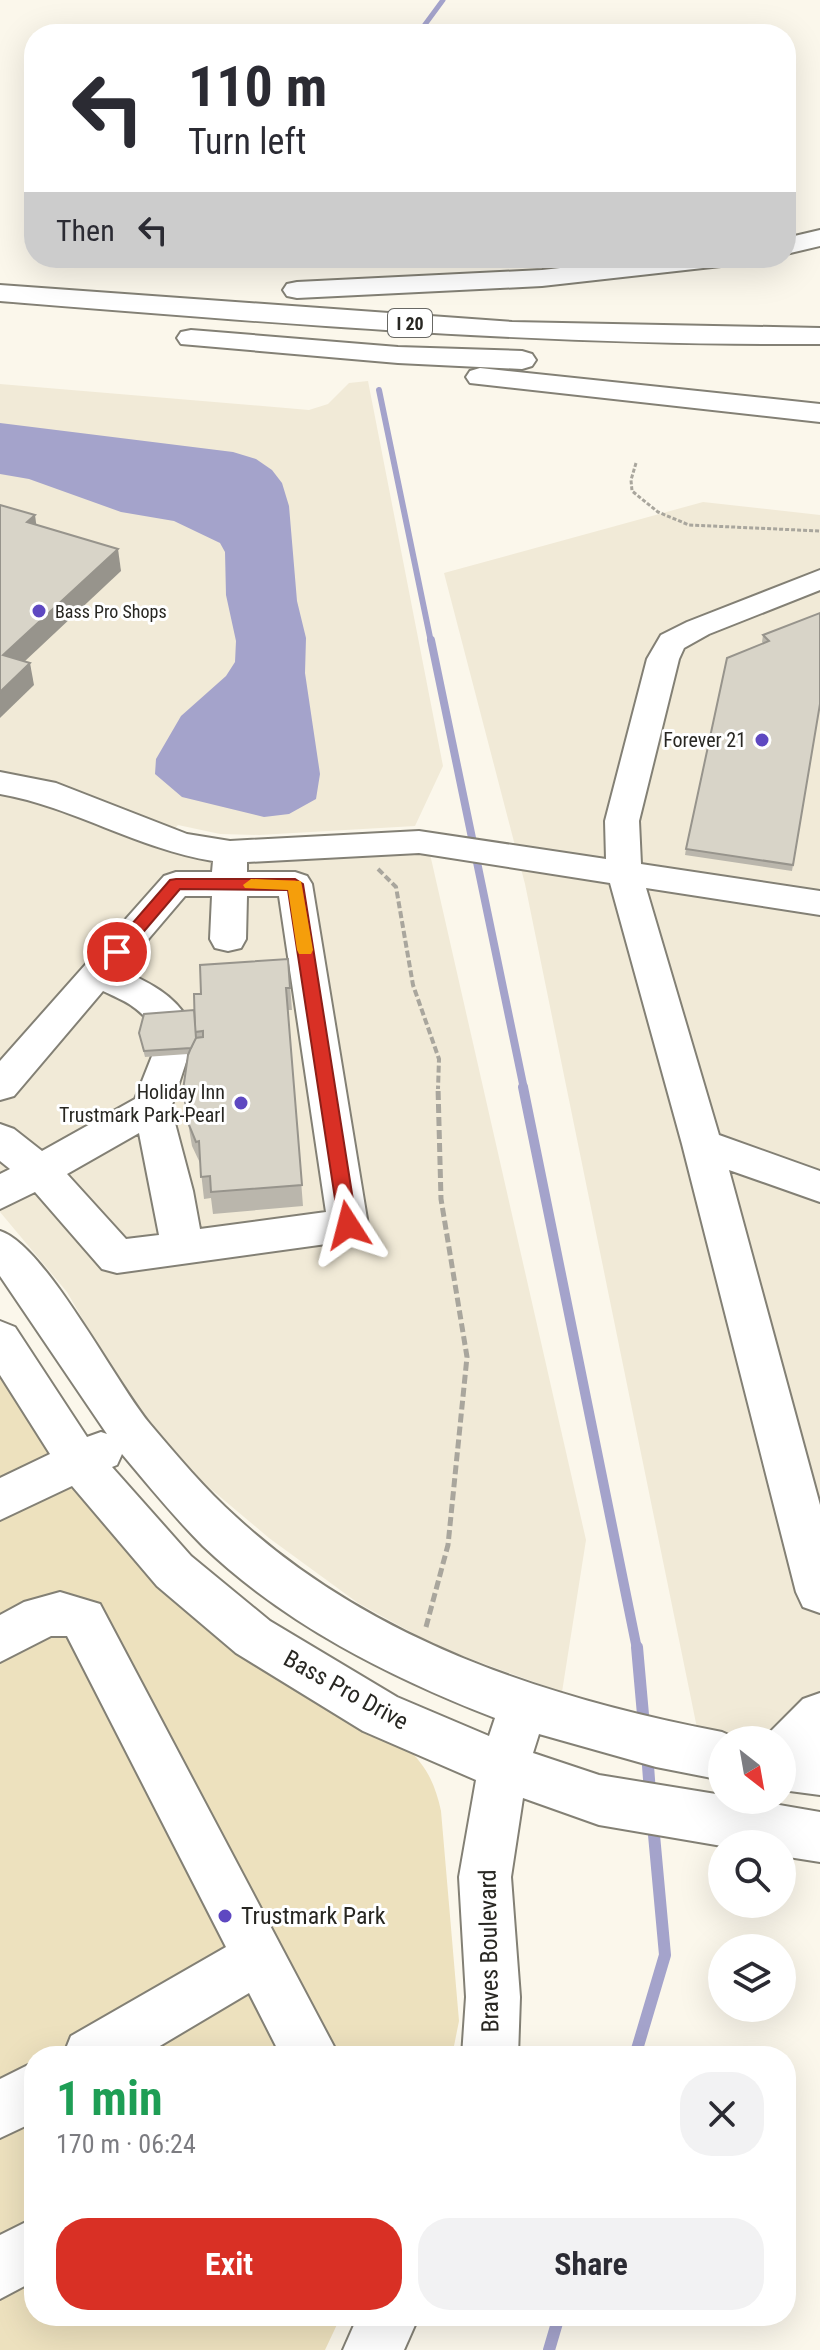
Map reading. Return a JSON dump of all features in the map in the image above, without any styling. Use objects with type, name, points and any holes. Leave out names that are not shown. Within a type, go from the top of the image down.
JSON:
[{"type":"highway","points":[[796,244],[820,238]]},
{"type":"highway","points":[[0,285],[186,290],[364,288],[584,275],[640,268]]},
{"type":"highway","name":"I 20","points":[[0,293],[541,332],[735,338],[820,336]]},
{"type":"highway","name":"I 20","points":[[170,337],[398,355],[605,363]]},
{"type":"highway","points":[[398,355],[441,373],[820,413]]},
{"type":"street","points":[[820,579],[698,628],[672,642],[663,659],[622,821],[624,872],[702,1144],[820,1592]]},
{"type":"street","points":[[0,783],[44,791],[171,841],[229,868],[295,884],[348,1225],[117,1257],[38,1169],[0,1139]]},
{"type":"street","points":[[0,1086],[176,884],[229,868],[257,853],[419,842],[820,903]]},
{"type":"street","points":[[228,939],[229,868]]},
{"type":"street","points":[[98,973],[146,997],[169,1037],[152,1108],[173,1191],[182,1248]]},
{"type":"street","points":[[0,1193],[38,1169],[152,1108]]},
{"type":"street","points":[[702,1144],[820,1187]]},
{"type":"street","points":[[0,1247],[24,1273],[133,1436],[221,1532],[281,1581],[416,1662],[524,1707],[657,1745],[708,1754]]},
{"type":"street","name":"Bass Pro Drive","points":[[0,1339],[79,1462],[174,1571],[253,1637],[380,1714],[503,1767],[599,1800],[820,1837]]},
{"type":"street","points":[[0,1500],[133,1436]]},
{"type":"street","points":[[0,1640],[51,1613],[67,1611],[83,1619],[306,2046]]},
{"type":"street","name":"Braves Boulevard","points":[[491,2046],[493,1997],[485,1877],[503,1767],[524,1707]]},
{"type":"street","points":[[796,1739],[820,1716]]},
{"type":"street","points":[[796,1768],[820,1771]]},
{"type":"street","points":[[108,2046],[259,1957]]},
{"type":"street","points":[[0,2110],[24,2096]]},
{"type":"street","points":[[0,2269],[24,2253]]},
{"type":"street","points":[[373,2350],[384,2326]]},
{"type":"path","points":[[636,463],[631,480],[632,491],[662,516],[672,520],[689,525],[820,531]]},
{"type":"path","points":[[356,846],[364,859],[386,875],[396,887],[413,985],[439,1059],[437,1114],[441,1199],[467,1357],[448,1545],[416,1662]]},
{"type":"shaded area","points":[[368,381],[443,766],[415,826],[259,835],[220,834],[178,825],[158,848],[208,860],[430,854],[586,1540],[562,1692],[438,1647],[358,1603],[269,1538],[193,1474],[150,1424],[113,1372],[67,1292],[0,1212],[0,384],[309,410],[328,404],[349,383]]},
{"type":"shaded area","points":[[703,502],[820,515],[820,1748],[796,1744],[796,1726],[697,1728],[525,884],[444,573]]},
{"type":"shaded area","name":"Trustmark Park","points":[[0,1365],[114,1531],[404,1745],[424,1767],[441,1811],[459,2021],[454,2046],[24,2046],[24,2326],[336,2326],[325,2350],[0,2350]]},
{"type":"water","points":[[0,423],[233,452],[256,459],[272,470],[282,483],[289,506],[297,601],[306,638],[305,673],[320,774],[316,799],[289,814],[264,817],[182,797],[155,774],[156,759],[181,716],[226,676],[235,662],[236,641],[226,595],[225,552],[220,543],[174,521],[121,512],[29,479],[0,474]]},
{"type":"building","name":"Bass Pro Shops","points":[[0,505],[35,515],[27,522],[118,549],[3,655],[30,663],[0,692]]},
{"type":"building","points":[[820,613],[820,704],[793,865],[686,849],[727,658],[769,641],[763,635]]},
{"type":"building","name":"Holiday Inn Trustmark Park-Pearl","points":[[288,959],[290,988],[286,988],[302,1185],[211,1192],[210,1176],[201,1177],[199,1141],[196,1142],[189,1125],[183,1090],[188,1055],[195,1038],[203,1037],[203,1031],[195,1032],[194,994],[201,994],[200,965]]},
{"type":"building","points":[[194,1010],[196,1038],[191,1048],[144,1051],[139,1033],[144,1014]]},
{"type":"waterway","points":[[425,24],[443,0]]},
{"type":"waterway","points":[[379,390],[431,642]]},
{"type":"waterway","points":[[431,640],[524,1089]]},
{"type":"waterway","points":[[523,1087],[637,1649]]},
{"type":"waterway","points":[[637,1647],[644,1726]]},
{"type":"waterway","points":[[647,1752],[650,1793]]},
{"type":"waterway","points":[[638,2046],[665,1955],[653,1824]]},
{"type":"waterway","points":[[549,2350],[556,2326]]},
{"type":"slow traffic","points":[[251,885],[295,884],[305,950]]},
{"type":"place","name":"Bass Pro Shops","points":[[39,611]]},
{"type":"place","name":"Forever 21","points":[[762,740]]},
{"type":"place","name":"Holiday Inn Trustmark Park-Pearl","points":[[241,1103]]},
{"type":"place","name":"Trustmark Park","points":[[225,1916]]},
{"type":"route","points":[[117,952],[176,884],[295,884],[348,1225]]}]
